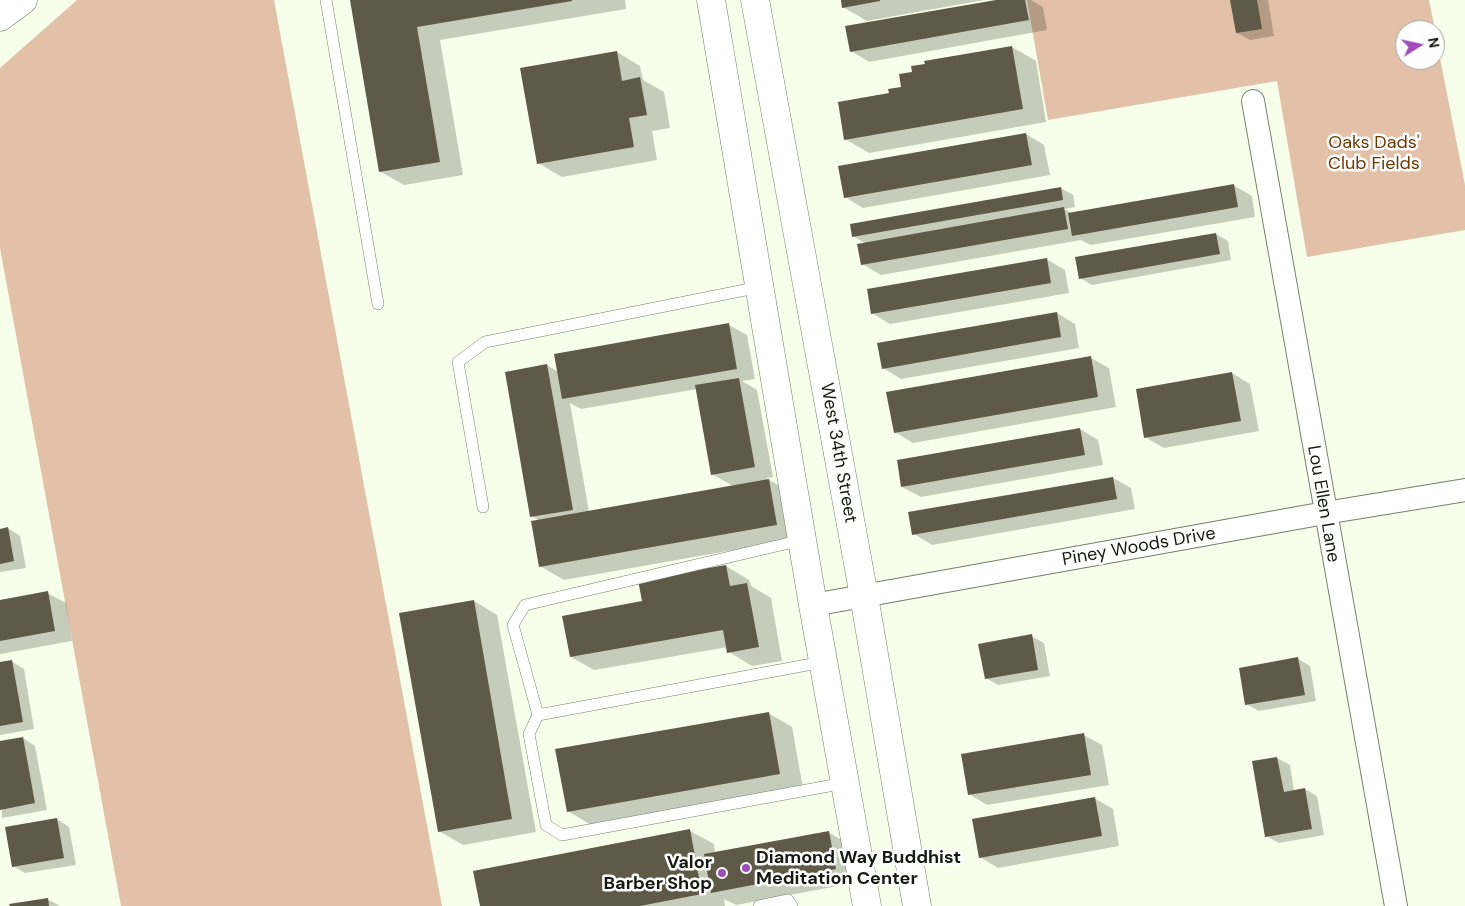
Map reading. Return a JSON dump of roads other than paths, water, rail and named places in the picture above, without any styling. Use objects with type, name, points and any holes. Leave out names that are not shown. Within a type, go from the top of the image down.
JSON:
[{"type":"main road","points":[[0,17],[23,0]]},
{"type":"main road","points":[[712,0],[813,605],[867,906]]},
{"type":"main road","name":"West 34th Street","points":[[755,0],[864,596],[917,906]]},
{"type":"street","name":"Lou Ellen Lane","points":[[1253,101],[1396,906]]},
{"type":"street","name":"Piney Woods Drive","points":[[813,605],[1325,513],[1465,490]]},
{"type":"lane","points":[[326,0],[378,304]]},
{"type":"lane","points":[[483,507],[458,362],[484,342],[760,287]]},
{"type":"lane","points":[[802,540],[525,605],[513,625],[538,715],[529,734],[546,825],[562,835],[845,784]]},
{"type":"lane","points":[[538,715],[823,662]]},
{"type":"lane","points":[[759,906],[788,900],[792,906]]},
{"type":"place","name":"Diamond Way Buddhist Meditation Center","points":[[746,868]]},
{"type":"place","name":"Valor Barber Shop","points":[[722,873]]},
{"type":"park label","name":"Oaks Dads' Club Fields","points":[[1374,153]]}]
